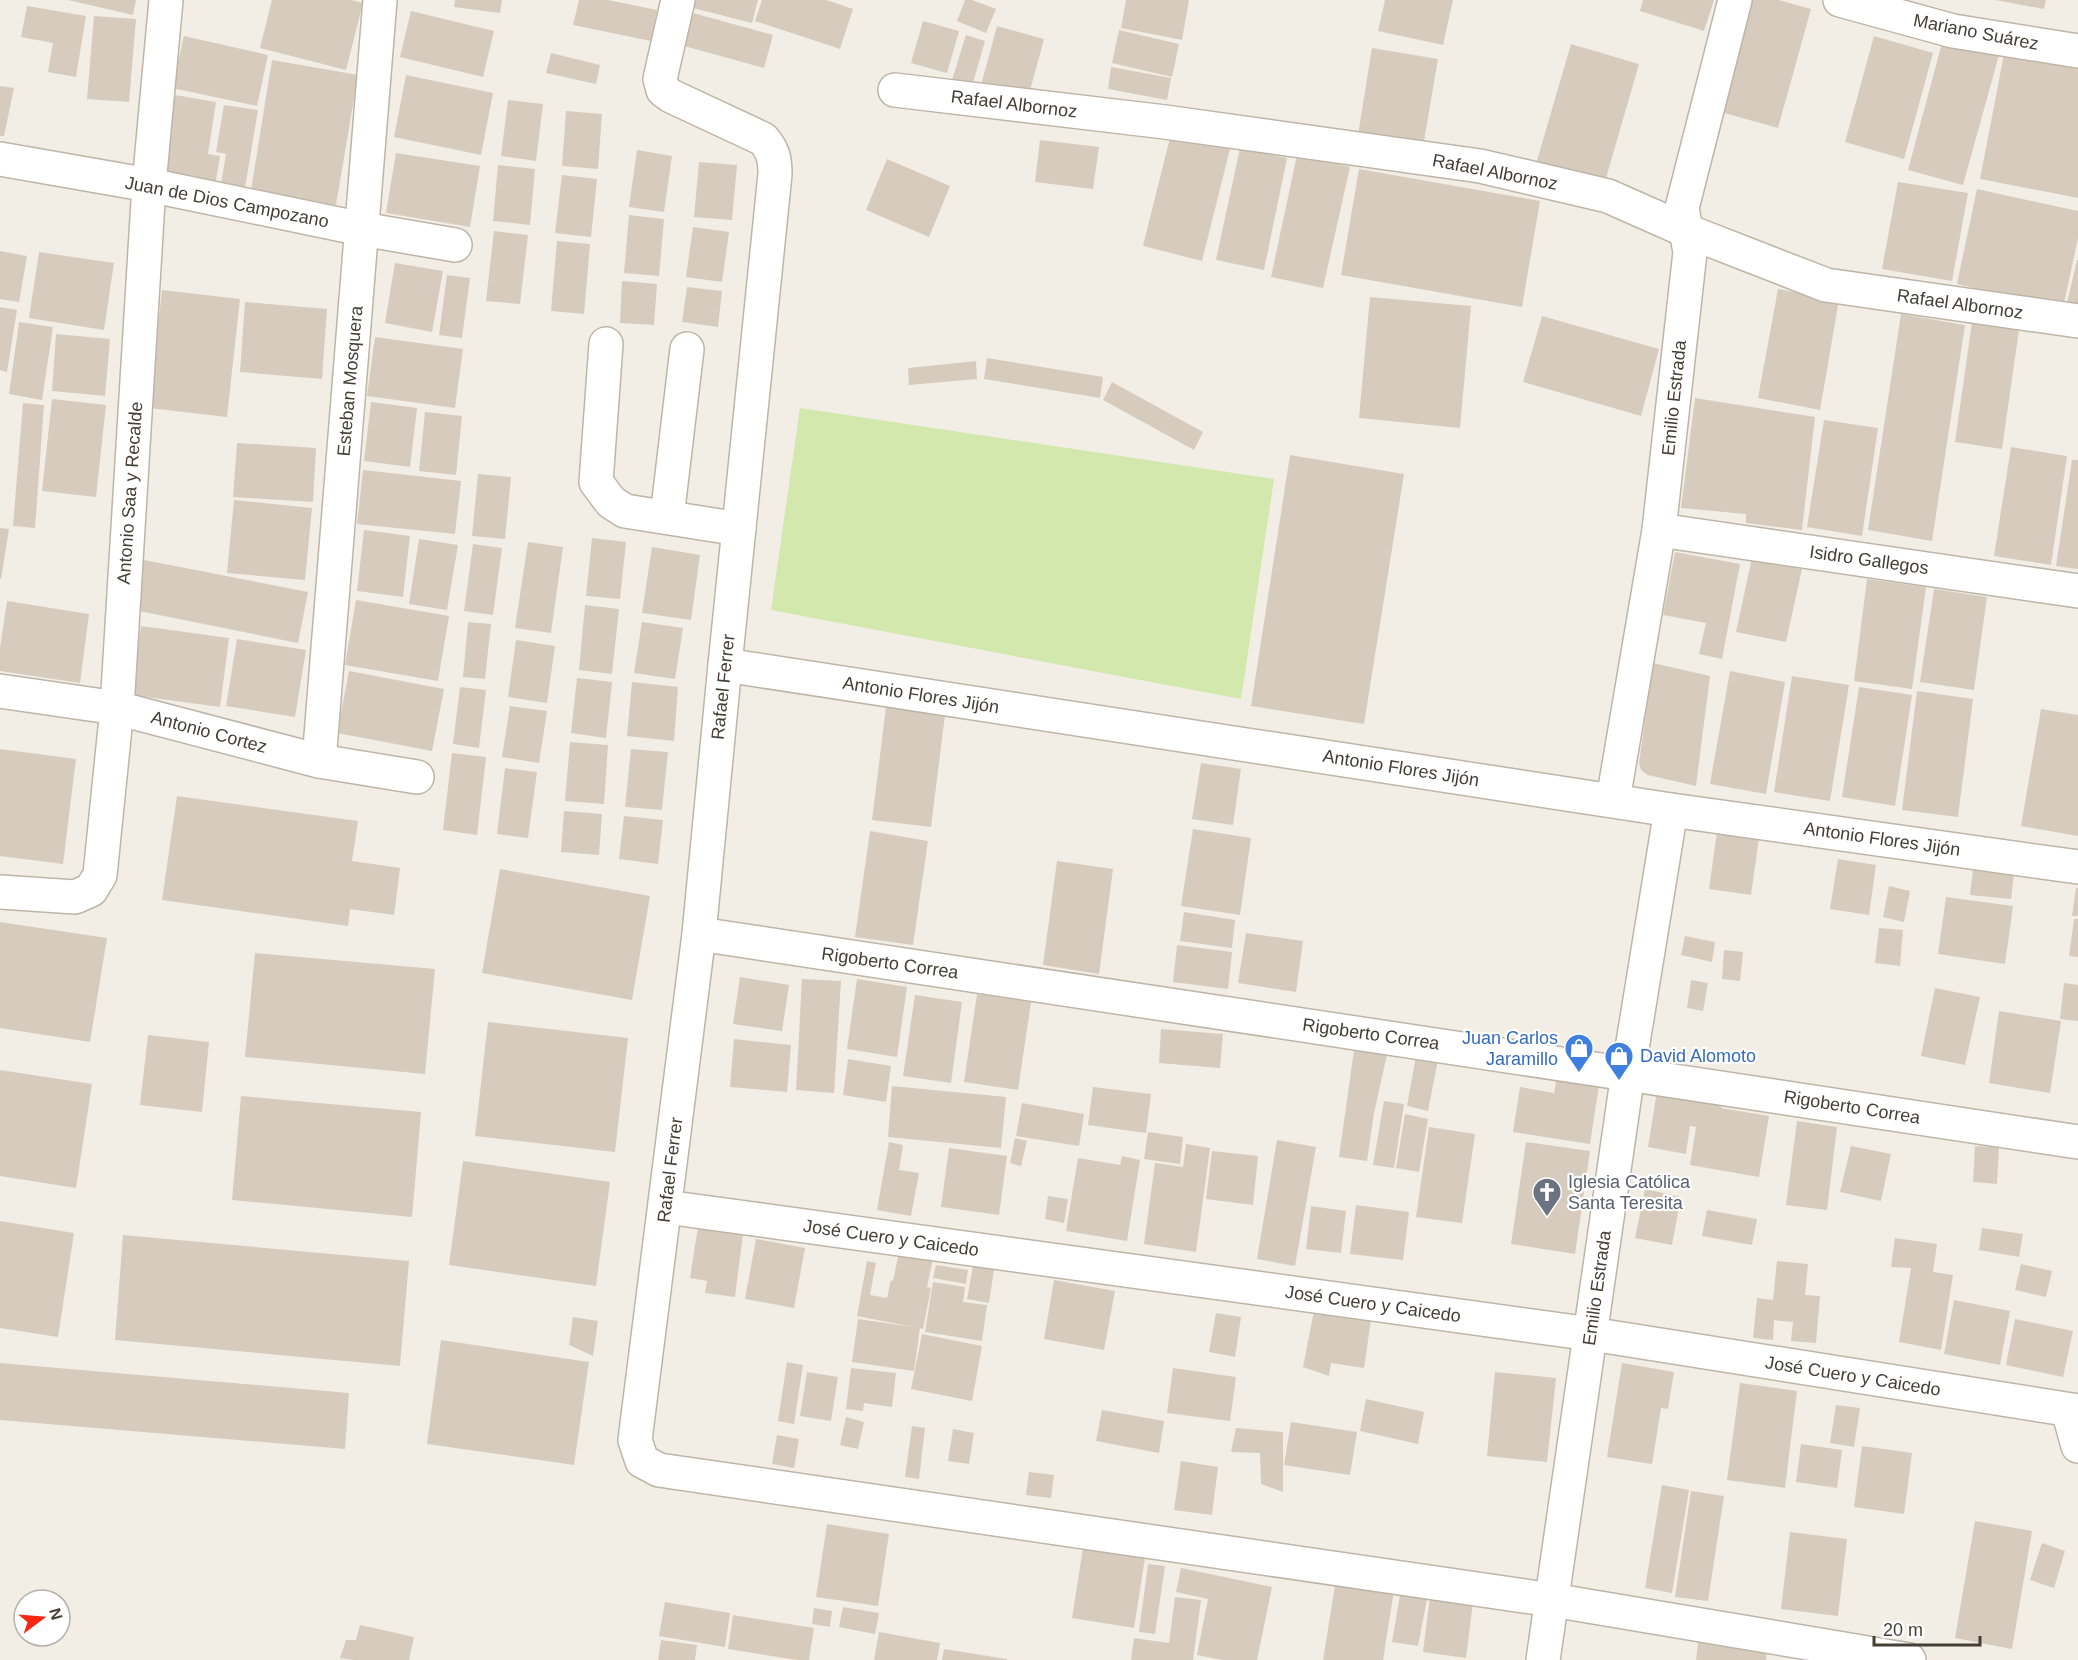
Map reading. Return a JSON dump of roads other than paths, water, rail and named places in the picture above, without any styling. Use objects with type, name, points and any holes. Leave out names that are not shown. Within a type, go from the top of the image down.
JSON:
[{"type":"street","name":"Antonio Saa y Recalde","points":[[0,892],[75,897],[91,890],[100,875],[117,708],[149,185],[165,0]]},
{"type":"street","name":"Esteban Mosquera","points":[[319,761],[380,0]]},
{"type":"street","name":"Rafael Ferrer","points":[[678,0],[660,79],[663,90],[671,96],[764,139],[772,149],[775,161],[762,316],[699,934],[636,1440],[642,1461],[659,1470],[1552,1600]]},
{"type":"street","name":"Emilio Estrada","points":[[1613,800],[1659,530],[1690,252],[1682,208],[1735,0]]},
{"type":"street","name":"Mariano Suárez","points":[[1840,0],[1953,31],[2078,51]]},
{"type":"street","name":"Rafael Albornoz","points":[[895,90],[1176,124],[1480,166],[1608,196],[1687,231],[1826,285],[2078,321]]},
{"type":"street","name":"Juan de Dios Campozano","points":[[0,159],[149,185],[362,229],[455,245]]},
{"type":"street","points":[[606,344],[596,482],[611,502],[625,512],[739,529]]},
{"type":"street","points":[[668,517],[687,350]]},
{"type":"street","name":"Isidro Gallegos","points":[[1659,530],[2078,591]]},
{"type":"street","name":"Antonio Flores Jijón","points":[[725,665],[1671,810],[2078,867]]},
{"type":"street","name":"Antonio Cortez","points":[[0,691],[117,708],[319,761],[417,777]]},
{"type":"street","name":"Emilio Estrada","points":[[1543,1660],[1628,1072],[1671,810]]},
{"type":"street","name":"Rigoberto Correa","points":[[699,934],[1628,1072],[2078,1142]]},
{"type":"street","name":"José Cuero y Caicedo","points":[[666,1207],[1591,1334],[2073,1411]]},
{"type":"street","points":[[2073,1411],[2078,1446]]},
{"type":"street","points":[[1552,1600],[1909,1660]]},
{"type":"place","name":"Juan Carlos Jaramillo","points":[[1579,1074]]},
{"type":"place","name":"David Alomoto","points":[[1619,1082]]},
{"type":"place","name":"Iglesia Católica Santa Teresita","points":[[1547,1218]]}]
